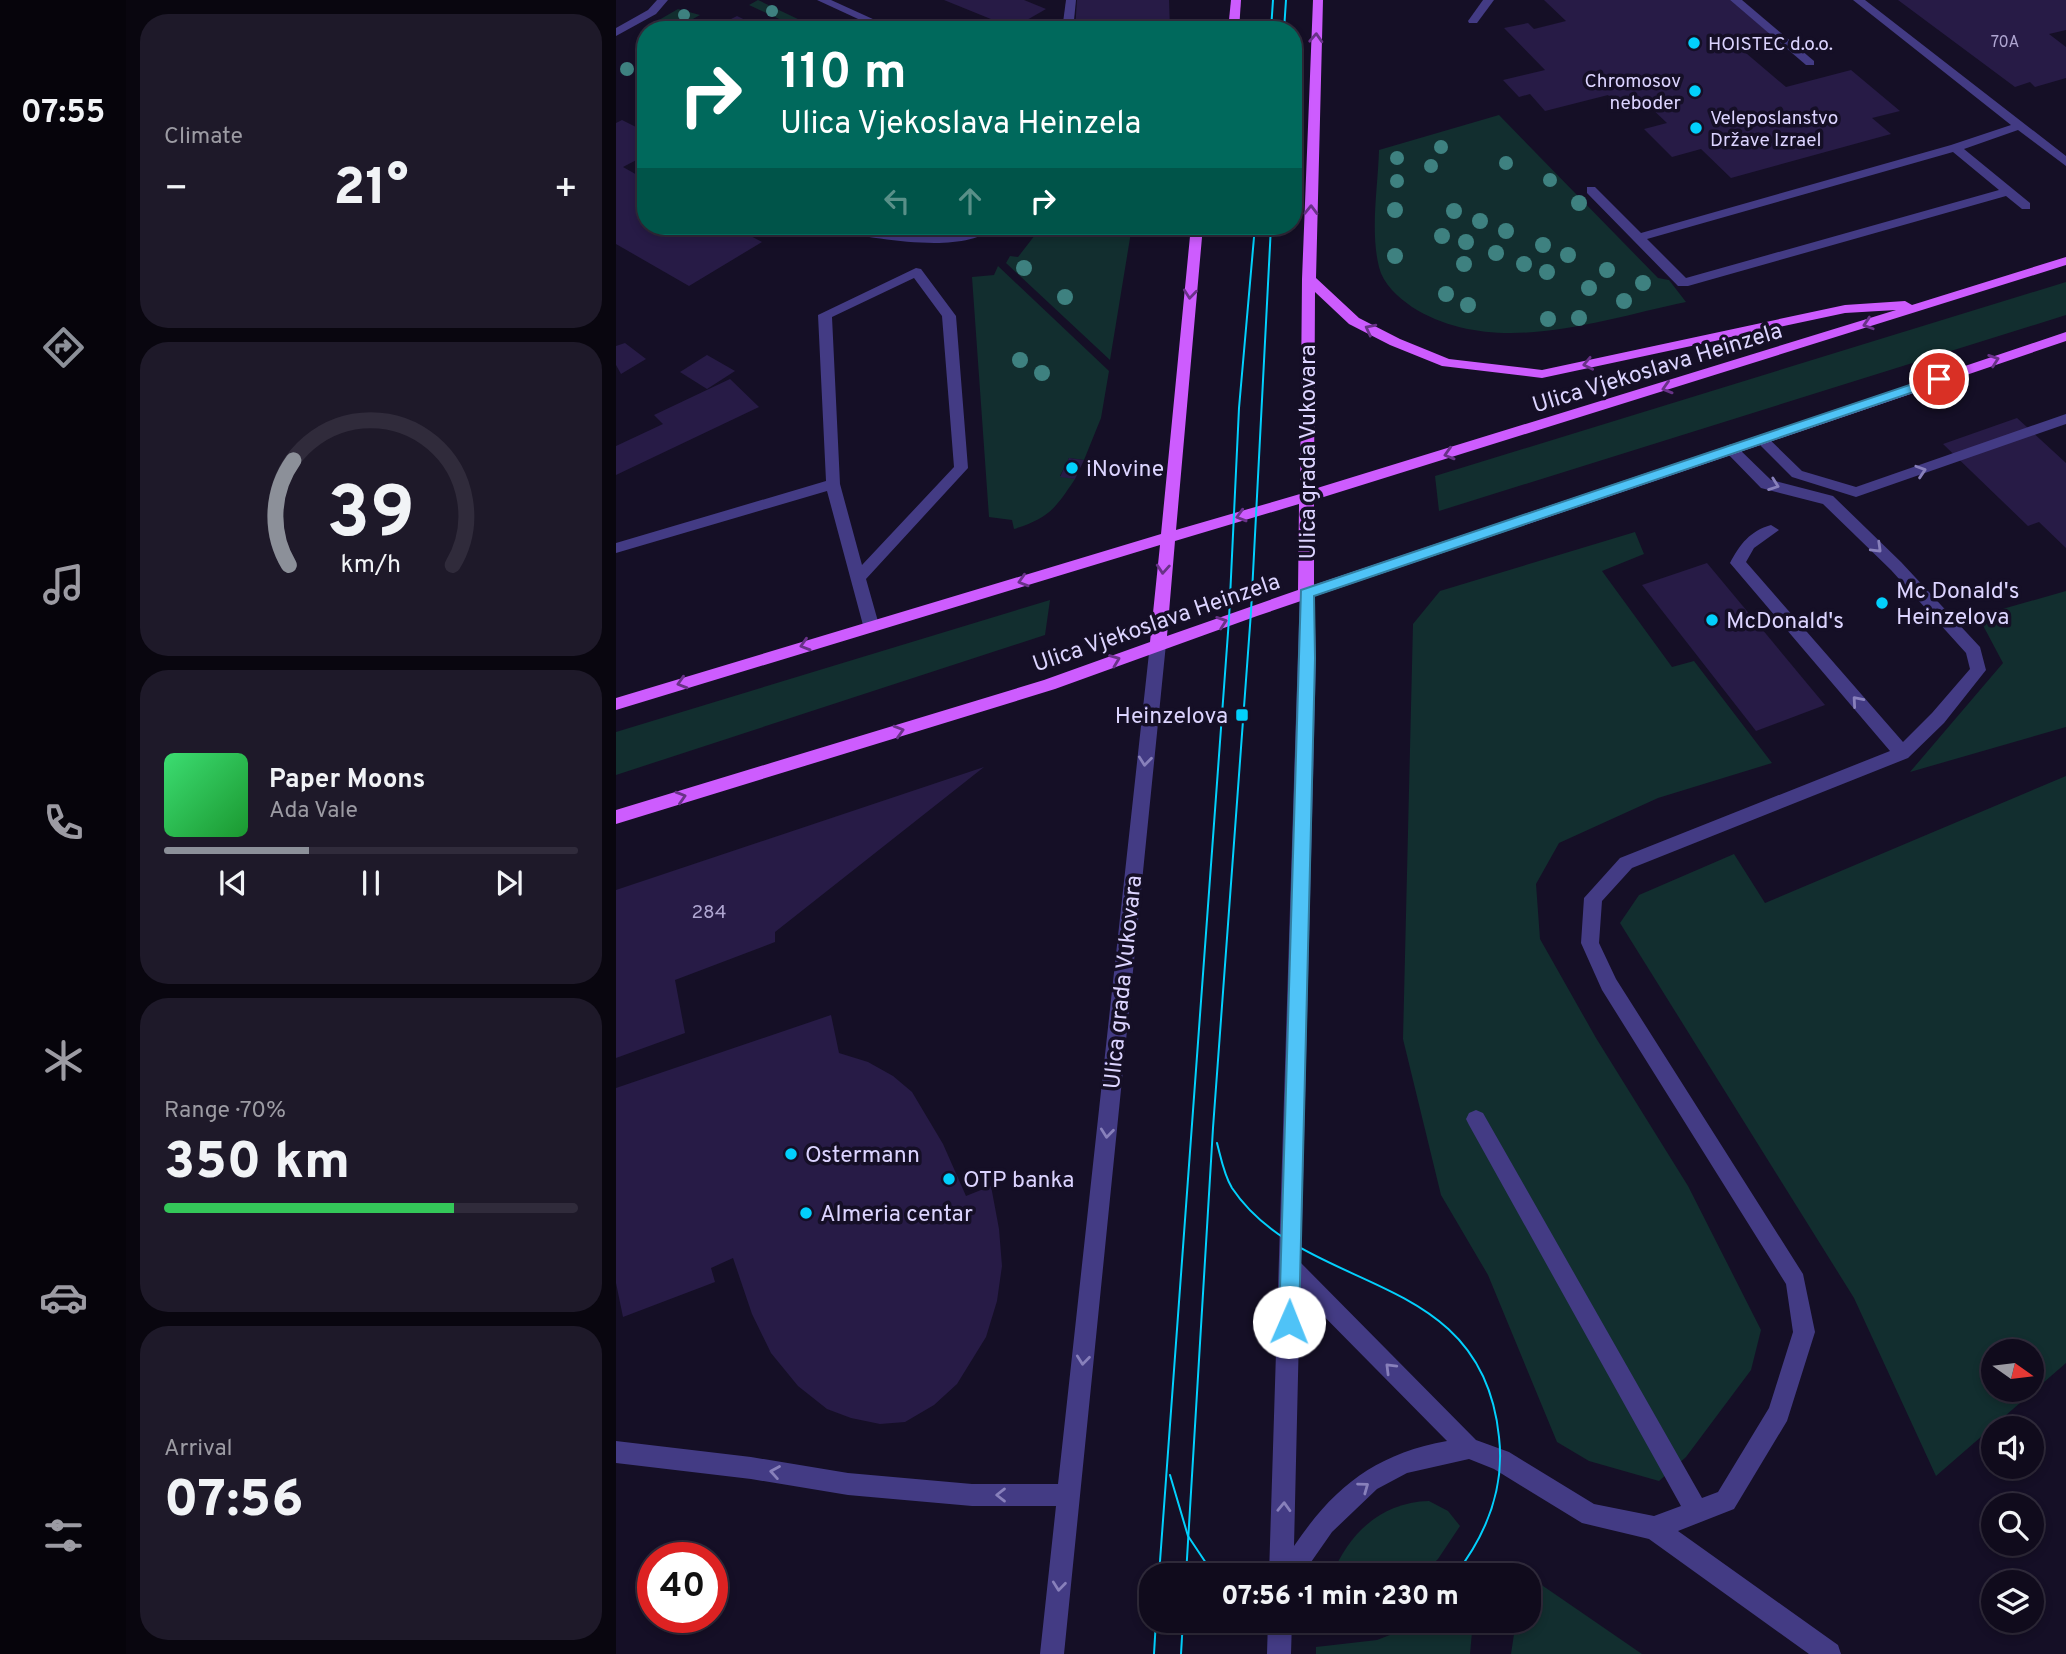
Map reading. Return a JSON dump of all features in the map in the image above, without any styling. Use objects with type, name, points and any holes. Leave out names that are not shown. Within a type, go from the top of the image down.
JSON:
[{"type":"main road","points":[[1234,21],[1236,0]]},
{"type":"main road","name":"Ulica grada Vukovara","points":[[1306,593],[1309,279],[1318,0]]},
{"type":"main road","name":"Ulica grada Vukovara","points":[[1157,644],[1197,235]]},
{"type":"main road","name":"Ulica Vjekoslava Heinzela","points":[[616,704],[871,625],[1307,498],[2066,261]]},
{"type":"main road","points":[[1309,279],[1354,321],[1395,342],[1447,363],[1542,374],[1845,309],[1933,303]]},
{"type":"main road","name":"Ulica Vjekoslava Heinzela","points":[[616,817],[1049,685],[1157,644],[2066,336]]},
{"type":"street","points":[[616,33],[652,12],[663,0]]},
{"type":"street","points":[[822,0],[871,21]]},
{"type":"street","points":[[837,6],[849,0]]},
{"type":"street","points":[[1068,21],[1071,0]]},
{"type":"street","points":[[1473,21],[1489,0]]},
{"type":"street","points":[[1735,0],[1810,63]]},
{"type":"street","points":[[1858,0],[2066,162]]},
{"type":"street","points":[[1638,238],[1955,148],[2021,125]]},
{"type":"street","points":[[1955,148],[2026,206]]},
{"type":"street","points":[[1591,190],[1683,283],[2007,192]]},
{"type":"street","points":[[917,235],[952,238],[974,235]]},
{"type":"street","points":[[857,573],[863,573],[961,468],[949,316],[916,272],[825,316],[833,484],[871,625]]},
{"type":"street","points":[[1761,439],[1797,474],[1856,492],[2066,419]]},
{"type":"street","points":[[1654,1528],[1726,1501],[1779,1413],[1804,1332],[1796,1281],[1609,984],[1590,943],[1593,898],[1626,863],[1902,753],[1938,718],[1978,670],[1974,651],[1896,566],[1828,500],[1766,484],[1731,449]]},
{"type":"street","points":[[616,548],[833,484]]},
{"type":"street","points":[[1771,530],[1748,544],[1738,563],[1902,753]]},
{"type":"street","name":"Ulica grada Vukovara","points":[[1282,1563],[1308,658],[1306,593]]},
{"type":"street","name":"Ulica grada Vukovara","points":[[1052,1654],[1157,644]]},
{"type":"street","points":[[1476,1119],[1696,1512]]},
{"type":"street","points":[[1290,1268],[1469,1448],[1502,1460],[1590,1515],[1654,1528],[1829,1654]]},
{"type":"street","points":[[1296,1563],[1311,1537],[1331,1513],[1384,1472],[1407,1462],[1469,1448]]},
{"type":"street","points":[[616,1452],[751,1468],[848,1484],[972,1495],[1069,1495]]},
{"type":"street","points":[[1279,1654],[1280,1633]]},
{"type":"green space","points":[[758,0],[802,21],[784,21],[749,5]]},
{"type":"green space","points":[[678,9],[700,15],[689,21],[657,21]]},
{"type":"green space","points":[[1499,115],[1658,278],[1669,280],[1686,302],[1583,325],[1512,333],[1478,331],[1444,322],[1412,307],[1396,294],[1381,273],[1376,253],[1379,150]]},
{"type":"green space","points":[[1035,235],[1131,235],[1110,360],[1006,263],[1010,256],[1018,257]]},
{"type":"green space","points":[[998,266],[1109,371],[1101,418],[1084,460],[1069,458],[1060,476],[1075,479],[1050,511],[1035,521],[1014,529],[1012,520],[989,517],[972,277],[994,275]]},
{"type":"green space","points":[[2066,282],[2066,315],[1439,511],[1435,476]]},
{"type":"green space","points":[[1635,532],[1644,554],[1602,571],[1672,667],[1694,661],[1772,763],[1658,798],[1559,843],[1536,884],[1540,939],[1596,1038],[1688,1186],[1761,1330],[1751,1370],[1686,1457],[1659,1481],[1589,1461],[1557,1442],[1488,1275],[1441,1195],[1403,1039],[1413,624],[1440,591]]},
{"type":"green space","points":[[2066,591],[2066,727],[1910,772],[2003,663],[1978,616]]},
{"type":"green space","points":[[1050,600],[1045,635],[616,775],[616,732]]},
{"type":"green space","points":[[2066,776],[2066,1363],[2044,1382],[2044,1339],[1981,1339],[1981,1402],[2021,1402],[2005,1416],[1981,1416],[1981,1437],[1936,1476],[1854,1298],[1620,923],[1639,895],[1734,854],[1765,903]]},
{"type":"green space","points":[[1429,1501],[1448,1511],[1460,1526],[1434,1563],[1338,1563],[1358,1533],[1369,1523],[1396,1507]]},
{"type":"green space","points":[[1541,1585],[1642,1654],[1511,1654],[1514,1633],[1541,1633]]},
{"type":"green space","points":[[1395,1633],[1472,1633],[1470,1654],[1316,1654],[1316,1647],[1377,1640]]},
{"type":"building","points":[[944,0],[1024,0],[1046,9],[1025,21],[996,21]]},
{"type":"building","points":[[1077,0],[1169,0],[1170,21],[1076,21]]},
{"type":"building","name":"Chromosov neboder","points":[[1544,0],[1730,0],[1769,33],[1733,42],[1786,87],[1851,70],[1900,111],[1872,118],[1891,134],[1731,178],[1701,149],[1672,157],[1644,129],[1667,123],[1649,106],[1624,112],[1608,95],[1545,111],[1530,94],[1519,97],[1503,80],[1545,70],[1504,28],[1528,23],[1534,29],[1566,21]]},
{"type":"building","points":[[1898,0],[2066,0],[2066,30],[2049,34],[2066,47],[2066,78],[2035,87],[2030,82],[2015,87]]},
{"type":"building","points":[[737,16],[747,21],[727,21]]},
{"type":"building","points":[[622,120],[637,128],[637,160],[623,167],[637,175],[637,235],[749,235],[762,242],[689,286],[616,244],[616,123]]},
{"type":"building","points":[[625,343],[646,359],[621,374],[616,365],[616,346]]},
{"type":"building","points":[[707,355],[735,371],[707,389],[680,372]]},
{"type":"building","points":[[730,379],[759,407],[616,475],[616,446],[663,424],[654,415]]},
{"type":"building","points":[[2017,418],[2066,463],[2066,548],[2039,522],[2028,526],[1943,444]]},
{"type":"building","name":"iNovine","points":[[1069,458],[1084,460],[1075,479],[1060,477]]},
{"type":"building","name":"McDonald's","points":[[1707,563],[1825,705],[1756,731],[1642,585]]},
{"type":"building","points":[[984,767],[775,932],[775,942],[675,980],[685,1033],[616,1058],[616,890]]},
{"type":"building","name":"Almeria centar","points":[[831,1015],[839,1053],[868,1062],[893,1076],[912,1092],[943,1144],[966,1196],[991,1186],[999,1229],[1002,1266],[997,1301],[986,1337],[957,1384],[934,1405],[905,1422],[880,1424],[851,1418],[827,1409],[798,1386],[771,1353],[752,1314],[733,1258],[711,1268],[715,1282],[623,1317],[616,1283],[616,1088]]},
{"type":"tram line","points":[[1272,21],[1273,0]]},
{"type":"tram line","points":[[1285,21],[1286,0]]},
{"type":"tram line","points":[[1160,1563],[1229,619],[1239,408],[1254,235]]},
{"type":"tram line","points":[[1188,1536],[1213,1128],[1251,612],[1271,235]]},
{"type":"tram line","points":[[1217,1143],[1232,1188],[1264,1223],[1302,1249],[1386,1289],[1426,1312],[1460,1341],[1486,1382],[1499,1437],[1499,1475],[1491,1510],[1476,1544],[1464,1563]]},
{"type":"tram line","points":[[1170,1475],[1188,1536]]},
{"type":"tram line","points":[[1187,1563],[1188,1536]]},
{"type":"tram line","points":[[1188,1536],[1206,1563]]},
{"type":"tram line","points":[[1154,1654],[1155,1633]]},
{"type":"tram line","points":[[1181,1654],[1182,1633]]},
{"type":"place","name":"HOISTEC d.o.o.","points":[[1694,43]]},
{"type":"place","name":"Chromosov neboder","points":[[1695,91]]},
{"type":"place","name":"Veleposlanstvo Države Izrael","points":[[1696,128]]},
{"type":"place","name":"iNovine","points":[[1072,468]]},
{"type":"place","name":"Mc Donald's Heinzelova","points":[[1882,603]]},
{"type":"place","name":"McDonald's","points":[[1712,620]]},
{"type":"place","name":"Heinzelova","points":[[1242,715]]},
{"type":"place","name":"Ostermann","points":[[791,1154]]},
{"type":"place","name":"OTP banka","points":[[949,1179]]},
{"type":"place","name":"Almeria centar","points":[[806,1213]]},
{"type":"route","points":[[1289,1322],[1308,658],[1306,593],[1939,379]]}]
